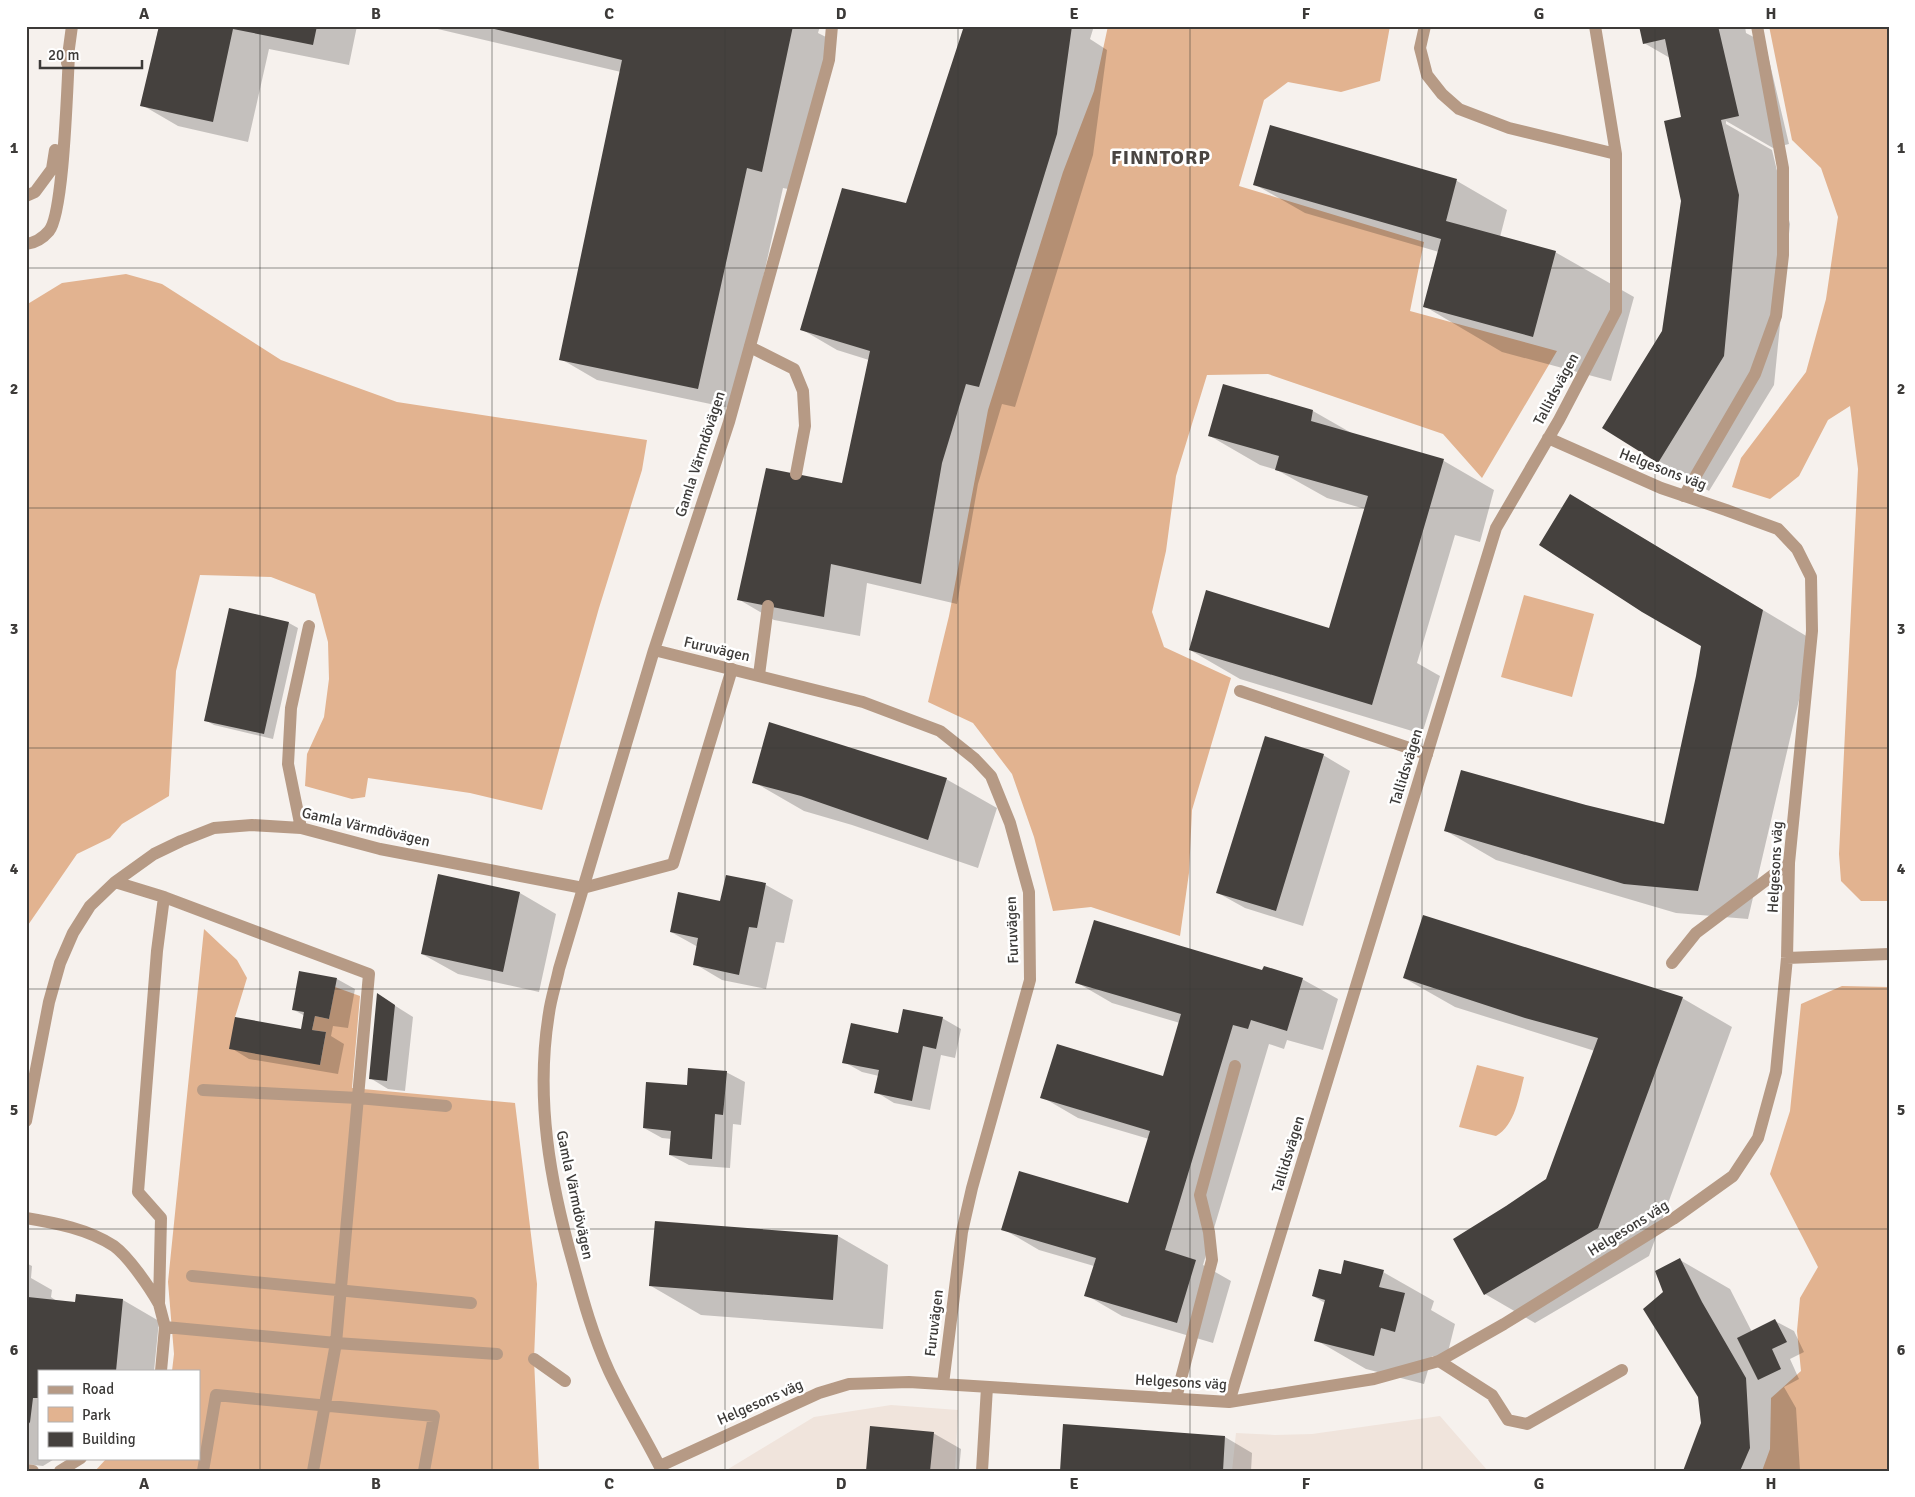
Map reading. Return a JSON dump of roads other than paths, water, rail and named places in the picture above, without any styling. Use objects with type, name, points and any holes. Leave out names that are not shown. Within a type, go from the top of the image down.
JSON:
[{"type":"street","points":[[26,244],[35,243],[50,230],[58,205],[72,26]]},
{"type":"street","name":"Gamla Värmdövägen","points":[[661,1468],[609,1370],[585,1310],[567,1243],[549,1162],[545,1128],[544,1076],[549,1014],[559,969],[654,650],[726,431],[829,60],[832,26]]},
{"type":"street","points":[[1425,26],[1420,48],[1427,76],[1442,94],[1460,109],[1508,128],[1616,154]]},
{"type":"street","name":"Tallidsvägen","points":[[1229,1402],[1496,528],[1548,438],[1616,311],[1616,154],[1596,26]]},
{"type":"street","points":[[1684,496],[1755,374],[1776,316],[1783,255],[1783,168],[1757,26]]},
{"type":"street","points":[[26,196],[35,192],[52,169],[69,56]]},
{"type":"street","points":[[750,347],[794,369],[803,391],[805,426],[796,474]]},
{"type":"street","name":"Helgesons väg","points":[[661,1468],[819,1393],[849,1384],[909,1382],[1229,1402],[1374,1379],[1439,1361],[1504,1324],[1674,1219],[1733,1176],[1758,1138],[1776,1072],[1787,958],[1789,863],[1812,631],[1812,577],[1797,549],[1778,529],[1661,488],[1548,438]]},
{"type":"street","points":[[759,676],[768,606]]},
{"type":"street","points":[[301,828],[288,764],[291,708],[308,626]]},
{"type":"street","name":"Furuvägen","points":[[654,650],[862,702],[940,730],[975,759],[991,776],[1010,823],[1028,892],[1030,980],[972,1188],[964,1224],[943,1384]]},
{"type":"street","points":[[583,888],[673,864],[732,669]]},
{"type":"street","points":[[1240,691],[1427,754]]},
{"type":"street","name":"Gamla Värmdövägen","points":[[26,1121],[49,1002],[60,962],[73,933],[90,906],[115,882],[154,854],[181,841],[214,828],[252,825],[301,828],[380,848],[583,888]]},
{"type":"street","points":[[1672,963],[1696,933],[1789,863]]},
{"type":"street","points":[[115,882],[164,896],[369,974],[336,1343],[313,1471]]},
{"type":"street","points":[[159,1304],[161,1218],[138,1192],[157,951],[164,896]]},
{"type":"street","points":[[1787,958],[1889,954]]},
{"type":"street","points":[[1176,1398],[1212,1260],[1209,1232],[1200,1195],[1235,1066]]},
{"type":"street","points":[[203,1090],[358,1098],[446,1106]]},
{"type":"street","points":[[26,1218],[81,1229],[115,1247],[149,1287],[159,1304],[165,1327],[161,1370]]},
{"type":"street","points":[[192,1276],[471,1303]]},
{"type":"street","points":[[165,1327],[336,1343],[497,1354]]},
{"type":"street","points":[[534,1359],[565,1381]]},
{"type":"street","points":[[1439,1361],[1492,1395],[1508,1420],[1527,1424],[1622,1370]]},
{"type":"street","points":[[982,1471],[987,1387]]},
{"type":"street","points":[[203,1471],[216,1395],[434,1416],[424,1471]]},
{"type":"street","points":[[60,1471],[78,1460]]},
{"type":"street","points":[[26,1470],[33,1471]]},
{"type":"district","name":"FINNTORP","points":[[1161,157]]}]
